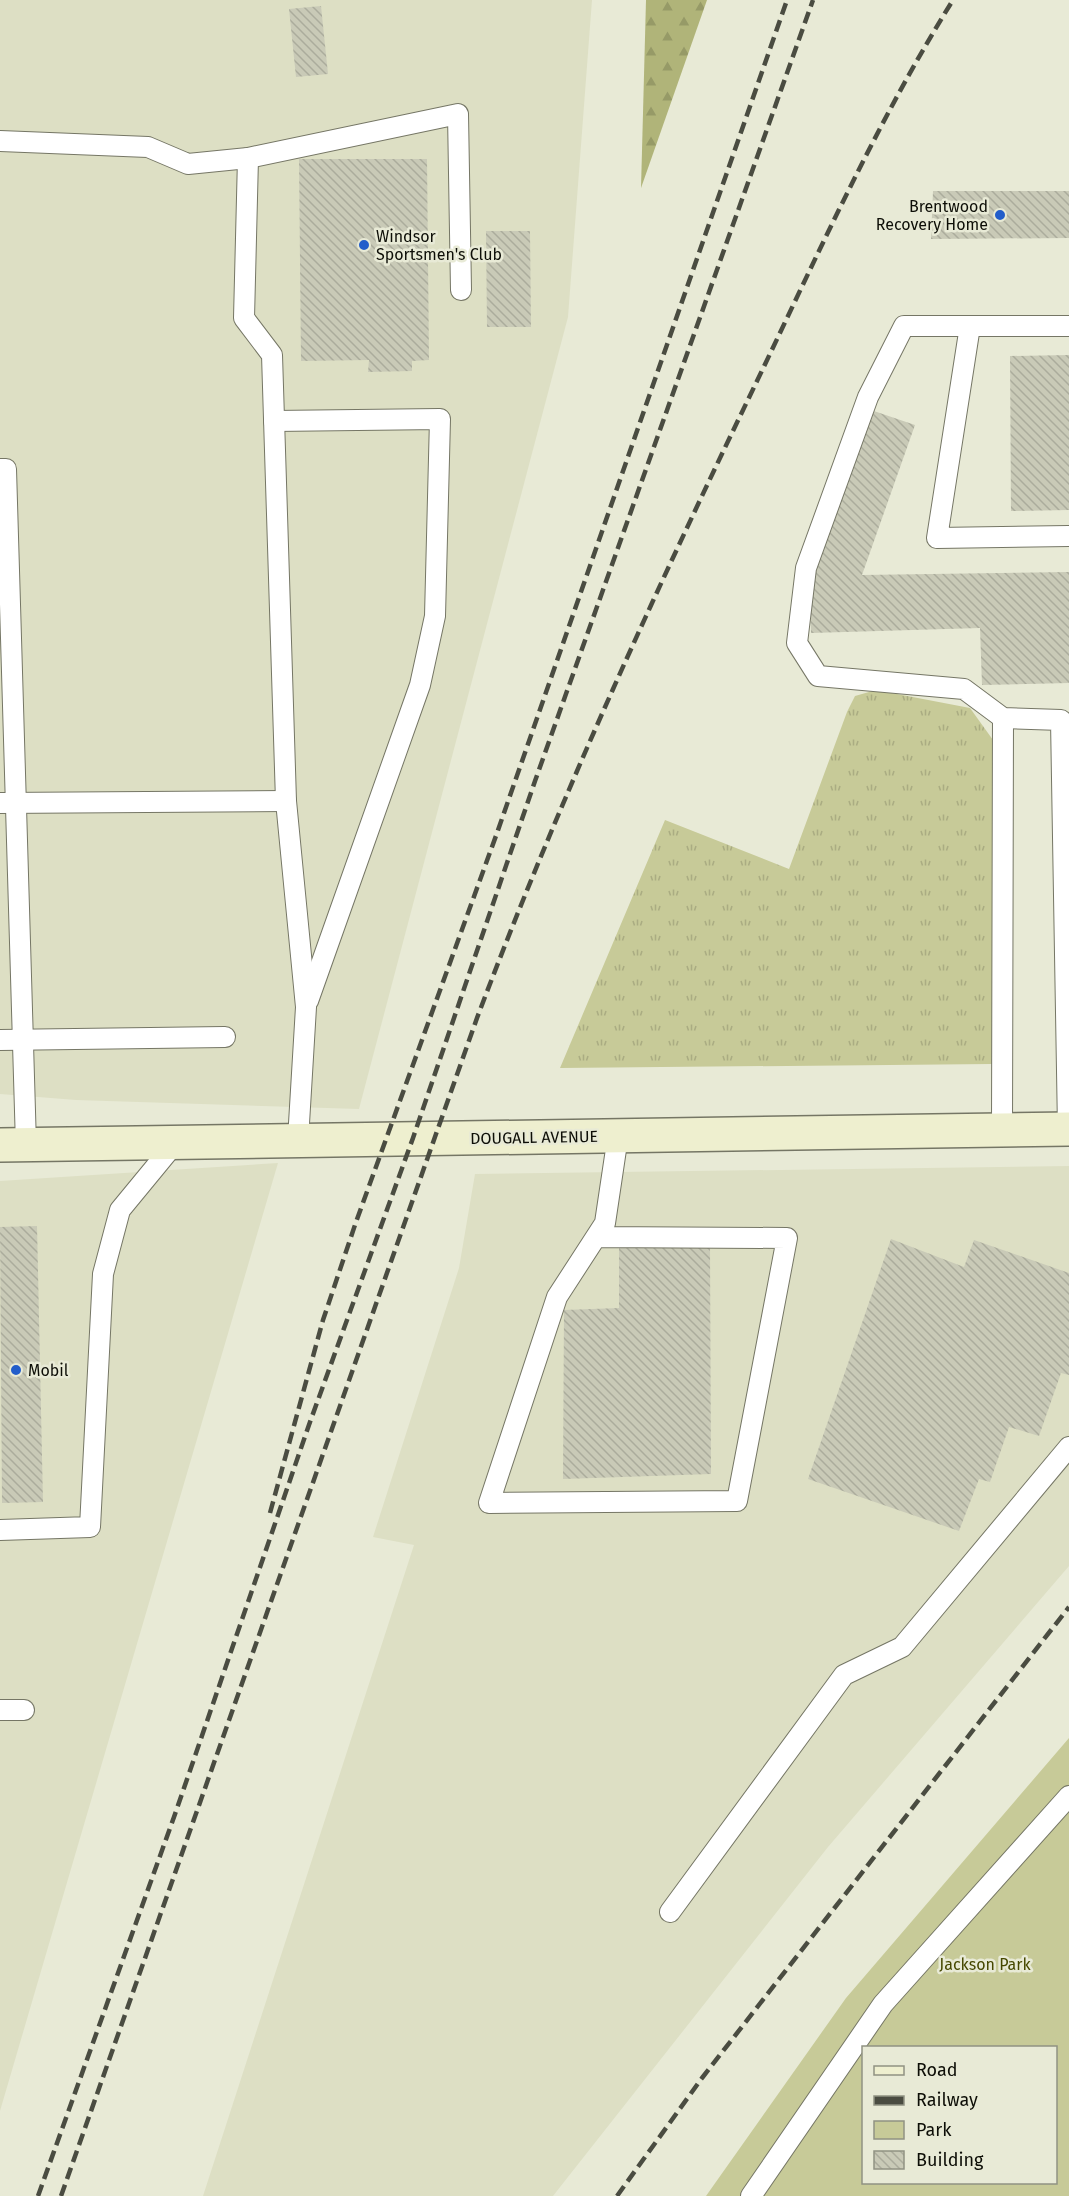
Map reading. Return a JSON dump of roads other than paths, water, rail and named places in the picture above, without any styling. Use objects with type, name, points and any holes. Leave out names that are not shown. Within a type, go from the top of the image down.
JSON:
[{"type":"street","name":"DOUGALL AVENUE","points":[[13,1145],[1069,1129]]},
{"type":"lane","points":[[0,141],[148,147],[188,164],[248,158],[458,114],[461,290]]},
{"type":"lane","points":[[248,158],[243,318],[272,355],[286,801],[306,1008],[298,1140]]},
{"type":"lane","points":[[1069,326],[903,326],[868,397],[806,568],[797,643],[818,676],[964,689],[1003,718],[1061,720],[1069,1129]]},
{"type":"lane","points":[[970,326],[937,538],[1069,537]]},
{"type":"lane","points":[[274,421],[440,419],[435,616],[420,685],[306,1008]]},
{"type":"lane","points":[[0,469],[6,469],[8,803],[23,1041],[13,1145]]},
{"type":"lane","points":[[1002,1130],[1003,718]]},
{"type":"lane","points":[[8,803],[286,801]]},
{"type":"lane","points":[[0,1040],[225,1037]]},
{"type":"lane","points":[[596,1237],[787,1238],[737,1501],[489,1503],[557,1297],[605,1222],[618,1136]]},
{"type":"lane","points":[[0,1530],[90,1527],[104,1274],[120,1210],[176,1142]]},
{"type":"lane","points":[[670,1912],[844,1676],[902,1647],[1069,1447]]},
{"type":"lane","points":[[0,1710],[24,1710]]},
{"type":"lane","points":[[751,2196],[883,2004],[1069,1796]]},
{"type":"railway","points":[[270,1513],[323,1320],[356,1222],[497,833],[787,0]]},
{"type":"railway","points":[[38,2196],[174,1817],[310,1422],[413,1138],[535,781],[813,0]]},
{"type":"railway","points":[[61,2196],[477,1018],[508,937],[610,696],[719,459],[874,140],[953,0]]},
{"type":"railway","points":[[617,2196],[702,2078],[1069,1607]]},
{"type":"place","name":"Brentwood Recovery Home","points":[[1000,215]]},
{"type":"place","name":"Windsor Sportsmen's Club","points":[[364,245]]},
{"type":"place","name":"Mobil","points":[[16,1370]]},
{"type":"park label","name":"Jackson Park","points":[[985,1964]]}]
